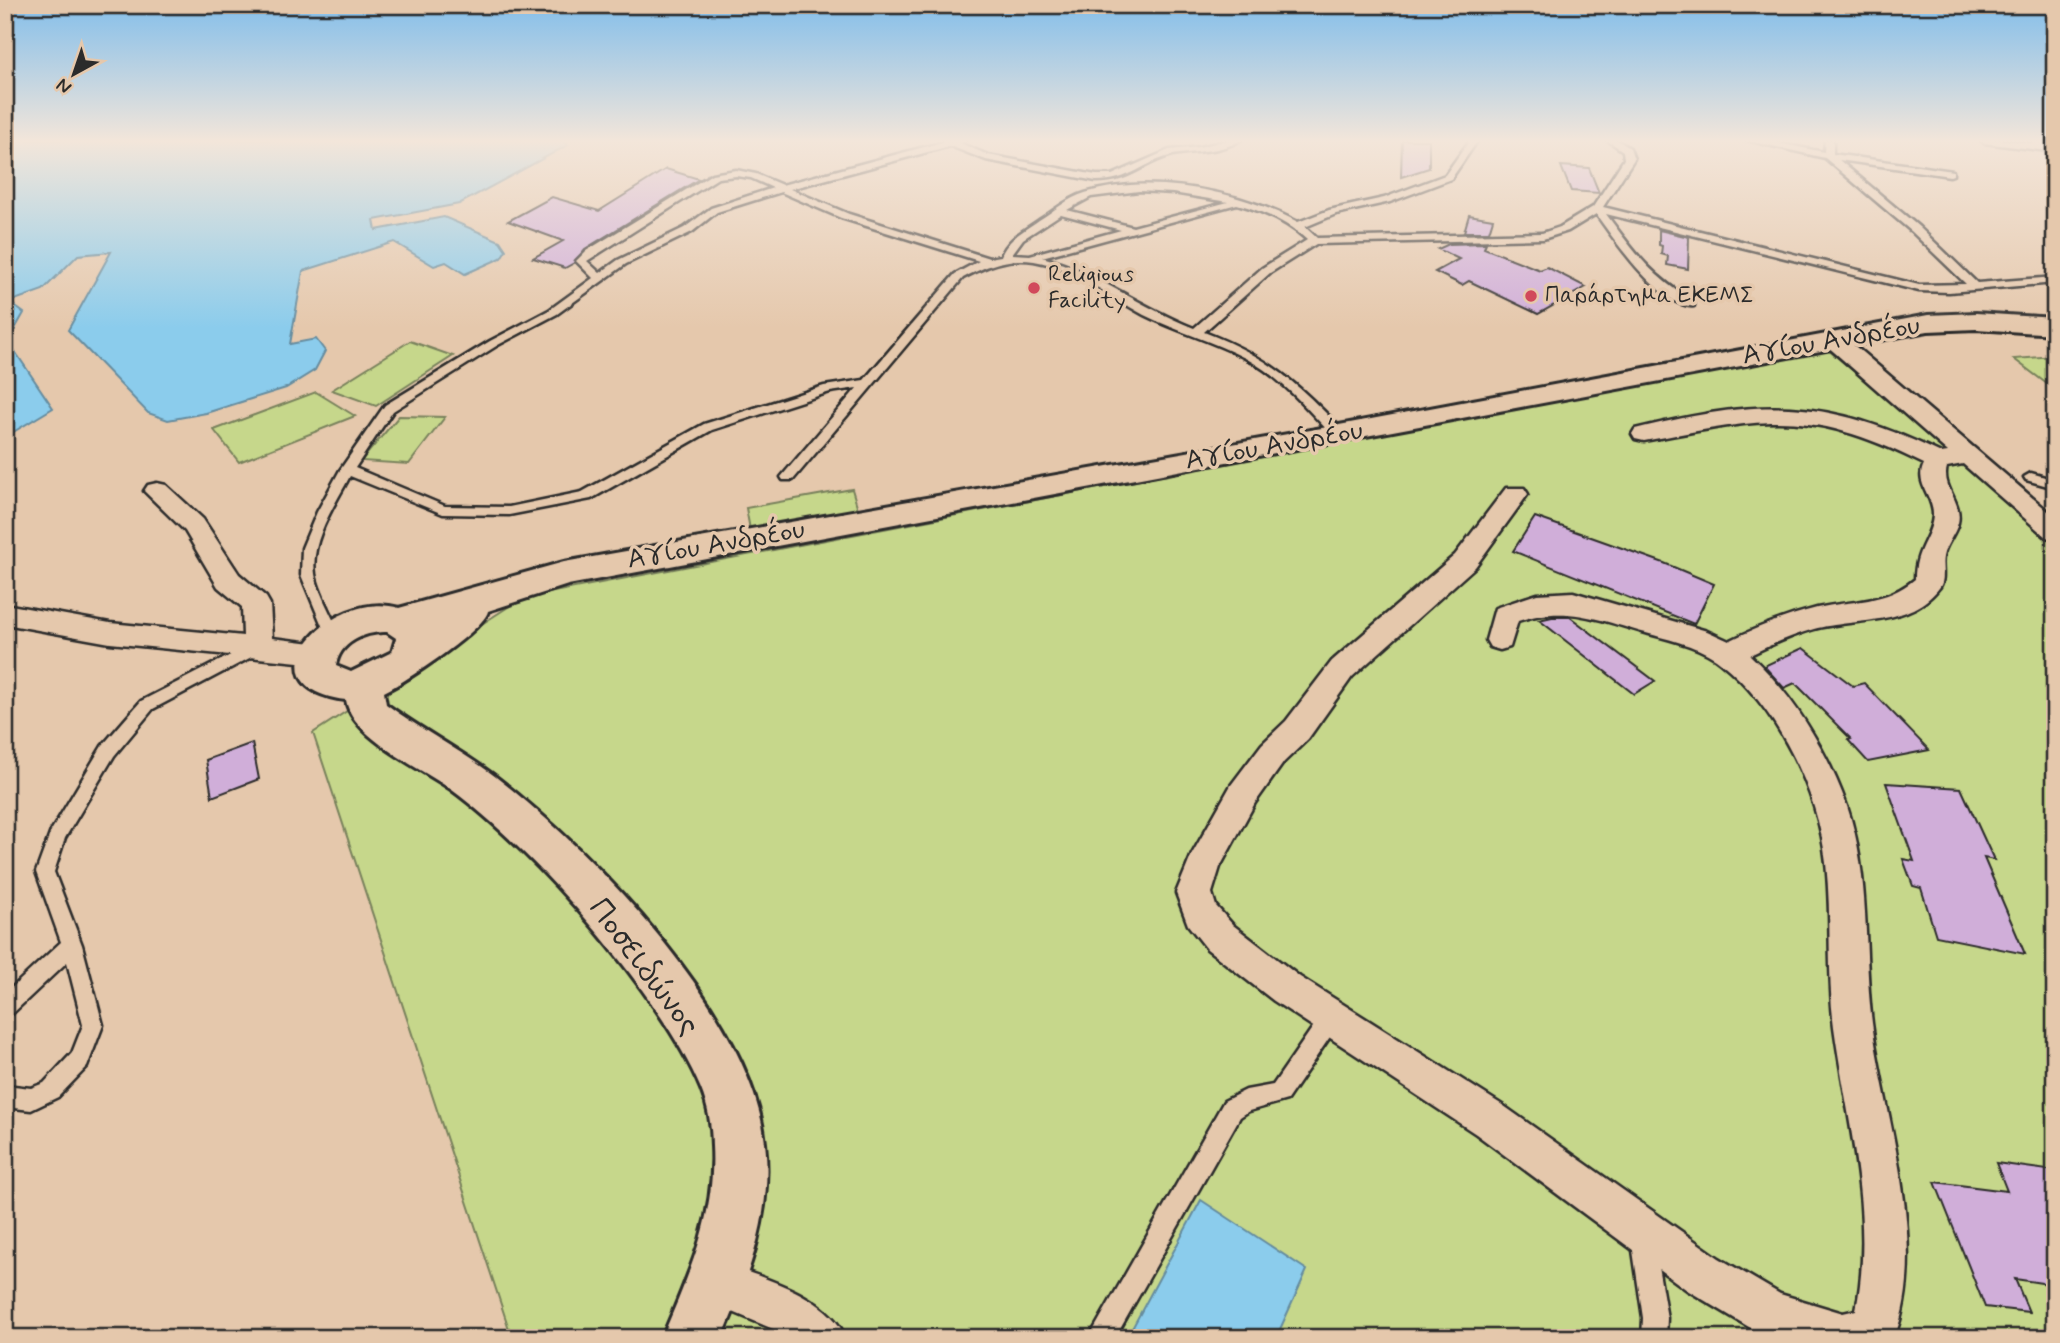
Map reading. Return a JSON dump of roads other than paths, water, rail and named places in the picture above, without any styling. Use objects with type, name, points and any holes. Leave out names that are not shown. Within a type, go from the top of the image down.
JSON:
[{"type":"main road","name":"Αγίου Ανδρέου","points":[[325,644],[367,620],[400,621],[496,596],[564,574],[630,561],[1339,434],[1928,323],[1976,321],[2055,326]]},
{"type":"main road","name":"Αγίου Ανδρέου","points":[[363,684],[384,677],[496,596]]},
{"type":"main road","points":[[400,621],[411,627],[415,636],[409,657]]},
{"type":"main road","points":[[325,644],[316,671],[321,678],[341,686],[363,684]]},
{"type":"main road","name":"Ποσειδώνος","points":[[363,684],[366,705],[371,714],[481,789],[548,851],[600,906],[649,965],[696,1032],[723,1079],[738,1143],[737,1214],[718,1283],[692,1338]]},
{"type":"street","points":[[1834,340],[2055,531]]},
{"type":"street","points":[[1644,434],[1762,413],[1801,415],[1824,417],[1862,428],[1938,461],[1966,456]]},
{"type":"street","points":[[1729,653],[1773,632],[1818,617],[1874,611],[1916,597],[1928,582],[1930,556],[1946,512],[1933,483],[1932,470],[1938,461]]},
{"type":"street","points":[[157,491],[194,525],[218,559],[228,580],[256,604],[258,647]]},
{"type":"street","points":[[1500,640],[1505,615],[1537,604],[1573,602],[1696,638],[1729,653],[1770,695],[1800,746],[1830,807],[1845,869],[1845,928],[1853,1024],[1885,1201],[1884,1294],[1875,1329],[1843,1336],[1770,1314],[1703,1273],[1490,1120],[1287,989],[1220,937],[1201,914],[1194,893],[1204,864],[1243,793],[1342,669],[1465,561],[1515,494]]},
{"type":"street","points":[[5,614],[38,616],[71,627],[114,633],[258,647],[325,644]]},
{"type":"street","points":[[718,1283],[794,1315],[823,1338]]},
{"type":"lane","points":[[598,276],[581,261],[672,203]]},
{"type":"lane","points":[[325,644],[308,575],[309,548],[324,512],[347,470],[389,408],[494,343],[553,312],[598,276],[688,230],[714,210],[736,203]]},
{"type":"lane","points":[[814,203],[845,216],[985,260]]},
{"type":"lane","points":[[1005,257],[1009,244],[1074,203]]},
{"type":"lane","points":[[788,477],[959,276],[985,260],[1032,257],[1220,205],[1248,203],[1300,225],[1314,241]]},
{"type":"lane","points":[[1300,225],[1332,212],[1375,203]]},
{"type":"lane","points":[[1599,203],[1597,209],[1640,267],[1664,288],[1690,304]]},
{"type":"lane","points":[[1884,203],[1975,287]]},
{"type":"lane","points":[[1195,334],[1242,290],[1294,250],[1314,241],[1544,236],[1564,229],[1597,209],[1919,288],[1975,287],[2055,280]]},
{"type":"lane","points":[[1059,211],[1132,230]]},
{"type":"lane","points":[[629,229],[641,233]]},
{"type":"lane","points":[[1027,233],[1057,250]]},
{"type":"lane","points":[[653,237],[667,241]]},
{"type":"lane","points":[[1032,257],[1081,273],[1150,313],[1266,365],[1339,434]]},
{"type":"lane","points":[[347,470],[443,510],[509,511],[586,496],[708,427],[828,389],[866,383]]},
{"type":"lane","points":[[2031,477],[2055,484]]},
{"type":"lane","points":[[5,1096],[31,1099],[51,1090],[80,1060],[93,1025],[72,945],[61,921],[46,872],[57,836],[108,751],[147,705],[258,647]]},
{"type":"lane","points":[[5,1007],[72,945]]},
{"type":"lane","points":[[1101,1338],[1233,1109],[1249,1097],[1268,1098],[1280,1093],[1331,1017]]},
{"type":"lane","points":[[1640,1228],[1655,1318],[1654,1338]]},
{"type":"water","points":[[5,203],[461,203],[374,220],[376,230],[444,217],[500,241],[506,250],[501,258],[465,274],[446,262],[434,266],[394,242],[303,271],[290,344],[316,339],[325,351],[315,370],[286,388],[206,413],[168,420],[148,413],[68,330],[111,252],[78,255],[43,290],[9,302],[24,313],[8,341],[53,408],[5,437]]},
{"type":"water","points":[[1201,1200],[1307,1270],[1276,1338],[1127,1338]]},
{"type":"place","name":"Religious Facility","points":[[1034,288]]},
{"type":"place","name":"Παράρτημα ΕΚΕΜΣ","points":[[1531,296]]}]
